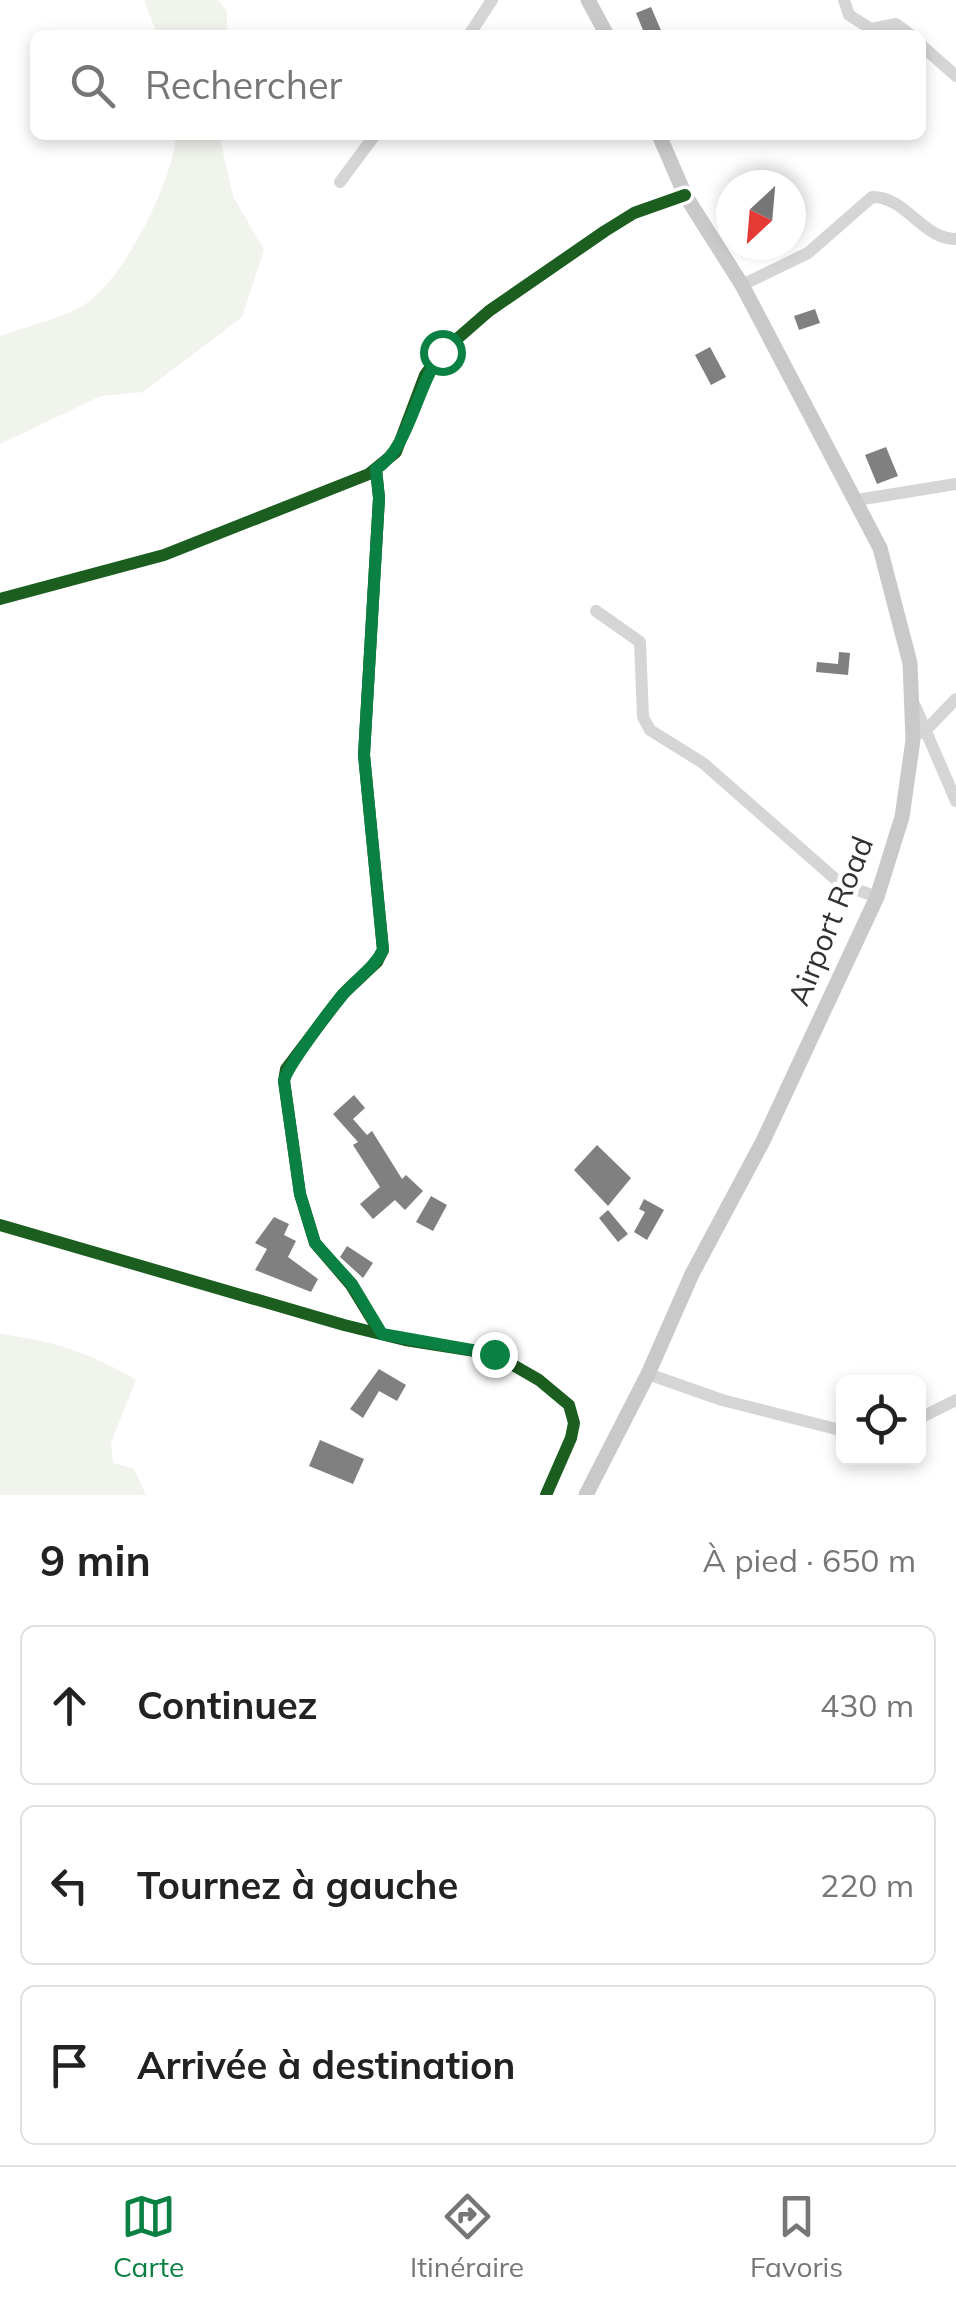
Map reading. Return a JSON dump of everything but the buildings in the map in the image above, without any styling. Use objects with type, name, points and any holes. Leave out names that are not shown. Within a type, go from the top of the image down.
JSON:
[{"type":"main road","points":[[588,0],[604,30]]},
{"type":"main road","name":"Airport Road","points":[[586,1495],[877,897],[902,818],[913,699],[895,596],[880,548],[742,284],[685,196],[661,140]]},
{"type":"street","points":[[473,30],[492,0]]},
{"type":"street","points":[[844,0],[848,15],[870,28],[896,24],[904,30]]},
{"type":"street","points":[[926,49],[956,76]]},
{"type":"street","points":[[340,182],[371,140]]},
{"type":"street","points":[[0,599],[164,555],[376,469],[396,452],[425,375],[442,352],[489,311],[604,231],[634,214],[685,196]]},
{"type":"street","points":[[742,284],[808,253],[872,197],[894,202],[940,236],[956,238]]},
{"type":"street","points":[[376,469],[379,498],[364,755],[383,950],[377,962],[342,995],[313,1039],[286,1069],[284,1081],[300,1194],[315,1243],[352,1284],[382,1334]]},
{"type":"street","points":[[857,500],[956,484]]},
{"type":"street","points":[[596,611],[640,642],[643,717],[650,730],[702,763],[841,884],[877,897]]},
{"type":"street","points":[[913,699],[923,733],[956,801]]},
{"type":"street","points":[[923,733],[956,699]]},
{"type":"street","points":[[0,1225],[382,1334],[494,1354],[540,1380],[569,1405],[574,1423],[546,1495]]},
{"type":"street","points":[[648,1374],[722,1400],[836,1429]]},
{"type":"street","points":[[926,1414],[956,1400]]},
{"type":"shaded area","points":[[144,0],[218,0],[227,11],[227,30],[155,30]]},
{"type":"shaded area","points":[[175,140],[220,140],[233,196],[264,250],[242,317],[143,392],[101,396],[0,444],[0,336],[67,314],[102,290],[145,226]]},
{"type":"shaded area","points":[[0,1334],[71,1350],[136,1380],[111,1442],[113,1463],[134,1469],[146,1495],[0,1495]]},
{"type":"cycle path","points":[[0,599],[164,555],[369,474],[396,452],[425,375],[442,352],[489,311],[605,231],[634,213],[685,195]]},
{"type":"cycle path","points":[[376,469],[379,498],[364,755],[383,950],[377,962],[342,995],[286,1069],[284,1081],[300,1194],[315,1243],[351,1285],[381,1334]]},
{"type":"cycle path","points":[[0,1225],[344,1325],[405,1340],[494,1354],[539,1380],[569,1405],[574,1423],[571,1438],[546,1495]]},
{"type":"route","points":[[442,352],[425,375],[396,452],[376,469],[379,498],[364,755],[383,950],[377,962],[342,995],[313,1039],[286,1069],[284,1081],[300,1194],[315,1243],[332,1267],[352,1284],[382,1334],[494,1354]]}]
